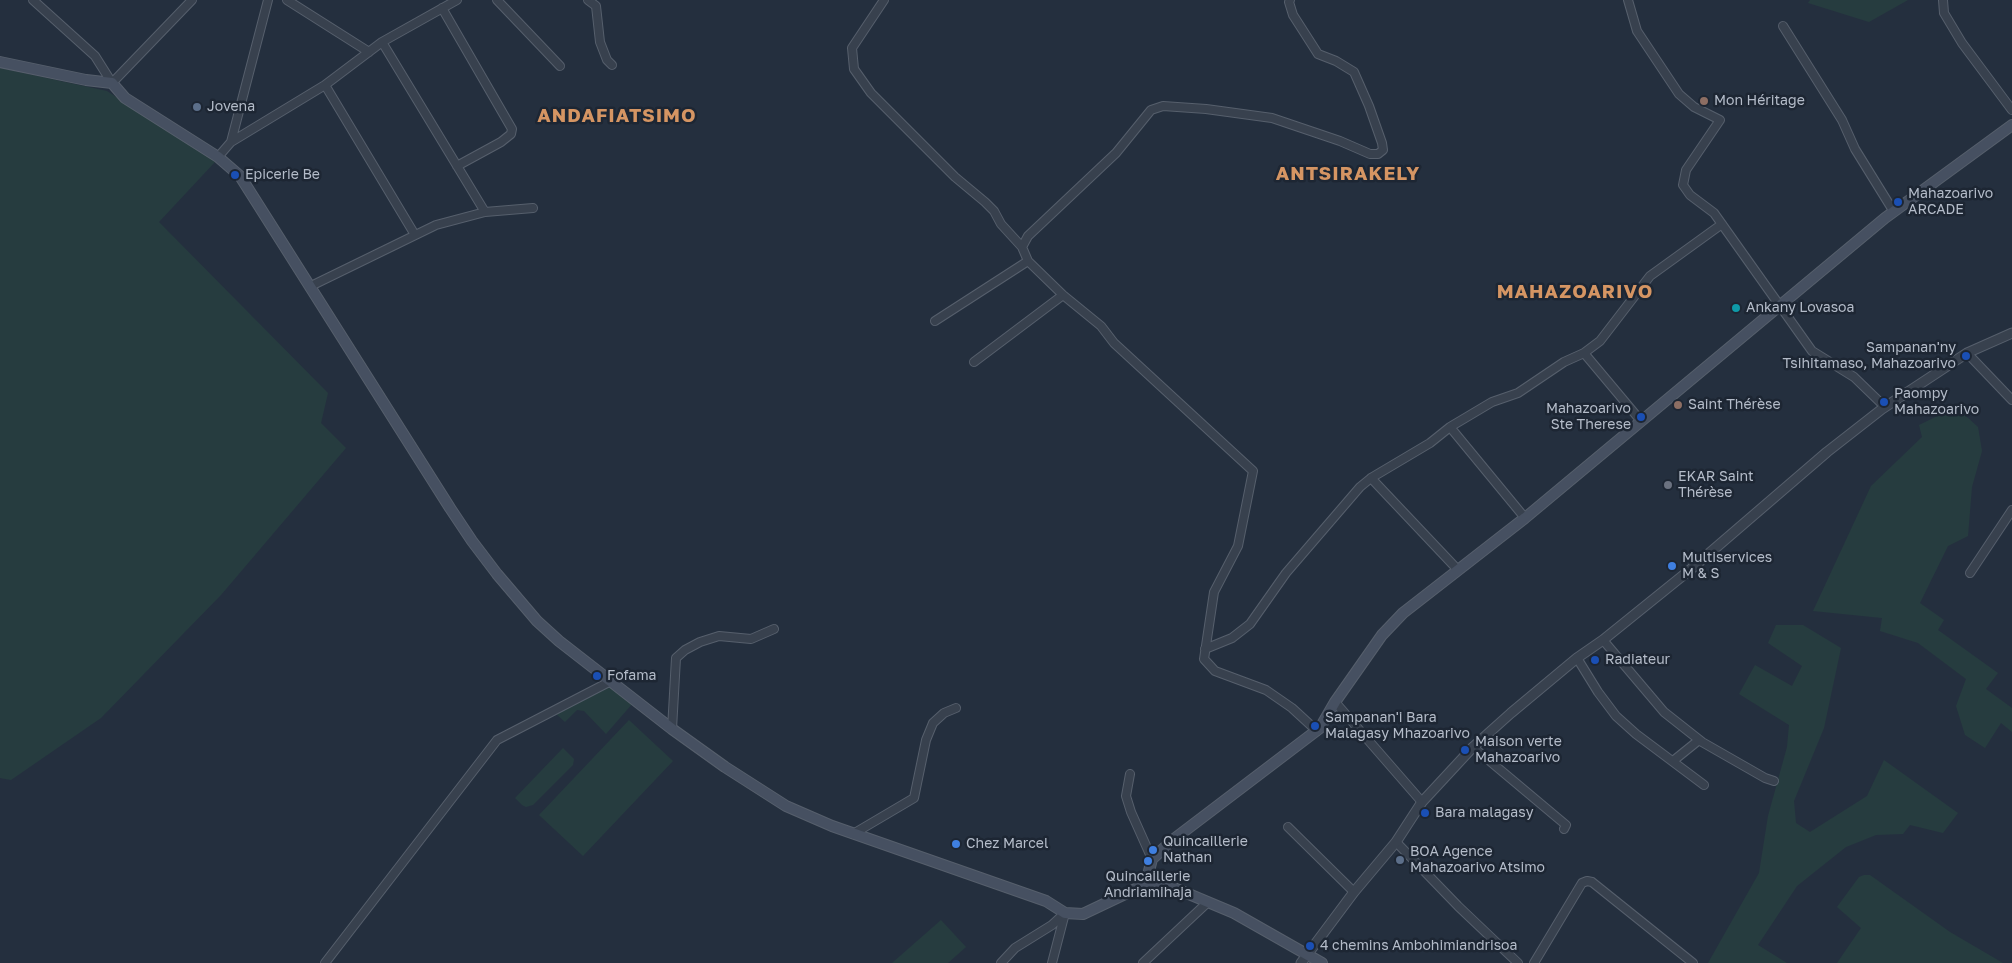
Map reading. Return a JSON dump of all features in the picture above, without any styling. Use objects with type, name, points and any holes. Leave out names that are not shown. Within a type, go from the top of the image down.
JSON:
[{"type":"main road","points":[[0,62],[86,80],[112,83],[126,98],[218,158],[240,176],[450,508],[482,554],[537,621],[559,641],[672,729],[725,767],[786,806],[853,834],[1046,901],[1065,913],[1083,914],[1156,883],[1172,887],[1234,912],[1304,959],[1322,963]]},
{"type":"main road","points":[[1151,884],[1149,871],[1152,859],[1174,839],[1320,728],[1382,635],[1403,613],[1525,518],[1779,305],[1894,212],[2012,125]]},
{"type":"street","points":[[33,0],[94,56],[112,83],[192,0]]},
{"type":"street","points":[[231,142],[268,0]]},
{"type":"street","points":[[287,0],[369,52]]},
{"type":"street","points":[[218,158],[231,142],[325,85],[382,42],[457,0]]},
{"type":"street","points":[[498,0],[560,66]]},
{"type":"street","points":[[588,0],[596,6],[600,42],[612,66]]},
{"type":"street","points":[[884,0],[852,48],[854,69],[871,94],[955,177],[994,211],[1001,224],[1022,247],[1028,261],[1063,295],[1101,326],[1124,352],[1252,471],[1238,546],[1214,592],[1204,659],[1215,671],[1266,690],[1292,708],[1316,731]]},
{"type":"street","points":[[1022,247],[1028,236],[1116,153],[1151,110],[1163,106],[1206,109],[1272,118],[1340,141],[1370,154],[1378,154],[1383,150],[1369,106],[1354,72],[1336,61],[1318,54],[1293,16],[1290,0]]},
{"type":"street","points":[[1628,0],[1637,31],[1680,94],[1694,107],[1720,120],[1686,170],[1683,184],[1690,195],[1714,213],[1812,350],[1854,378],[1885,407]]},
{"type":"street","points":[[1943,0],[1944,13],[1962,43],[2012,110]]},
{"type":"street","points":[[442,8],[512,130],[511,134],[501,142],[457,166]]},
{"type":"street","points":[[1783,26],[1842,120],[1855,149],[1894,212]]},
{"type":"street","points":[[382,42],[485,212]]},
{"type":"street","points":[[325,85],[415,235]]},
{"type":"street","points":[[311,286],[436,225],[485,212],[534,208]]},
{"type":"street","points":[[1205,649],[1232,638],[1250,624],[1286,573],[1360,487],[1371,478],[1430,443],[1450,427],[1492,402],[1518,393],[1564,362],[1584,353],[1600,342],[1650,276],[1722,224]]},
{"type":"street","points":[[935,321],[1028,261]]},
{"type":"street","points":[[974,362],[1063,295]]},
{"type":"street","points":[[1304,959],[1354,892],[1396,842],[1422,802],[1473,747],[1578,658],[1691,569],[1827,452],[1885,407],[1967,353],[2012,333]]},
{"type":"street","points":[[1584,353],[1641,421]]},
{"type":"street","points":[[1967,353],[2012,400]]},
{"type":"street","points":[[1450,427],[1525,518]]},
{"type":"street","points":[[1371,478],[1458,570]]},
{"type":"street","points":[[2012,510],[2012,520]]},
{"type":"street","points":[[1970,573],[2012,510]]},
{"type":"street","points":[[672,729],[676,658],[685,650],[700,642],[719,636],[751,639],[774,629]]},
{"type":"street","points":[[1603,640],[1656,703],[1699,740],[1774,781]]},
{"type":"street","points":[[1578,658],[1598,692],[1616,716],[1704,785]]},
{"type":"street","points":[[325,963],[497,740],[611,681]]},
{"type":"street","points":[[1336,702],[1422,802]]},
{"type":"street","points":[[853,834],[914,798],[926,740],[933,723],[944,712],[956,708]]},
{"type":"street","points":[[1673,762],[1699,740]]},
{"type":"street","points":[[1473,747],[1566,825],[1564,829]]},
{"type":"street","points":[[1130,774],[1126,796],[1134,821],[1152,859]]},
{"type":"street","points":[[1288,827],[1354,892]]},
{"type":"street","points":[[1396,842],[1458,906],[1518,963]]},
{"type":"street","points":[[1534,963],[1582,883],[1587,881],[1592,882],[1693,963]]},
{"type":"street","points":[[1143,963],[1208,902]]},
{"type":"street","points":[[1001,963],[1015,948],[1052,926],[1065,913]]},
{"type":"street","points":[[1052,963],[1065,913]]},
{"type":"green space","points":[[1810,0],[1908,0],[1869,22],[1808,3]]},
{"type":"green space","points":[[0,68],[107,91],[215,162],[159,222],[328,393],[321,423],[346,448],[221,595],[101,718],[11,780],[0,778]]},
{"type":"green space","points":[[1956,407],[1978,427],[1982,451],[1972,487],[1968,536],[1948,546],[1920,603],[1944,620],[1938,630],[1998,673],[1986,689],[2012,708],[2012,732],[2001,723],[1985,748],[1965,735],[1956,706],[1966,679],[1918,643],[1880,631],[1882,618],[1813,611],[1871,486],[1922,437],[1919,425]]},
{"type":"green space","points":[[1776,625],[1803,625],[1841,648],[1824,728],[1794,801],[1796,823],[1810,832],[1867,796],[1884,760],[1958,813],[1943,833],[1910,825],[1903,834],[1876,835],[1846,847],[1797,886],[1758,945],[1787,963],[1708,963],[1759,873],[1768,816],[1787,747],[1789,725],[1739,694],[1755,665],[1792,686],[1802,666],[1768,643]]},
{"type":"green space","points":[[609,686],[633,703],[606,734],[584,711],[577,710],[565,722],[555,713]]},
{"type":"green space","points":[[629,720],[673,761],[583,856],[539,815]]},
{"type":"green space","points":[[563,748],[574,759],[573,765],[533,805],[526,807],[522,805],[515,798]]},
{"type":"green space","points":[[1870,875],[1950,932],[2003,963],[1837,963],[1861,928],[1837,907],[1859,877]]},
{"type":"green space","points":[[941,920],[966,947],[948,963],[892,963]]},
{"type":"place","name":"Mon Héritage","points":[[1704,101]]},
{"type":"place","name":"Jovena","points":[[197,107]]},
{"type":"place","name":"Epicerie Be","points":[[235,175]]},
{"type":"place","name":"Mahazoarivo ARCADE","points":[[1898,202]]},
{"type":"place","name":"Ankany Lovasoa","points":[[1736,308]]},
{"type":"place","name":"Sampanan'ny Tsihitamaso, Mahazoarivo","points":[[1966,356]]},
{"type":"place","name":"Paompy Mahazoarivo","points":[[1884,402]]},
{"type":"place","name":"Saint Thérèse","points":[[1678,405]]},
{"type":"place","name":"Mahazoarivo Ste Therese","points":[[1641,417]]},
{"type":"place","name":"EKAR Saint Thérèse","points":[[1668,485]]},
{"type":"place","name":"Multiservices M & S","points":[[1672,566]]},
{"type":"place","name":"Radiateur","points":[[1595,660]]},
{"type":"place","name":"Fofama","points":[[597,676]]},
{"type":"place","name":"Sampanan'i Bara Malagasy Mhazoarivo","points":[[1315,726]]},
{"type":"place","name":"Maison verte Mahazoarivo","points":[[1465,750]]},
{"type":"place","name":"Bara malagasy","points":[[1425,813]]},
{"type":"place","name":"Chez Marcel","points":[[956,844]]},
{"type":"place","name":"Quincaillerie Nathan","points":[[1153,850]]},
{"type":"place","name":"BOA Agence Mahazoarivo Atsimo","points":[[1400,860]]},
{"type":"place","name":"Quincaillerie Andriamihaja","points":[[1148,861]]},
{"type":"place","name":"4 chemins Ambohimiandrisoa","points":[[1310,946]]},
{"type":"district","name":"ANDAFIATSIMO","points":[[617,116]]},
{"type":"district","name":"ANTSIRAKELY","points":[[1348,174]]},
{"type":"district","name":"MAHAZOARIVO","points":[[1575,292]]}]
